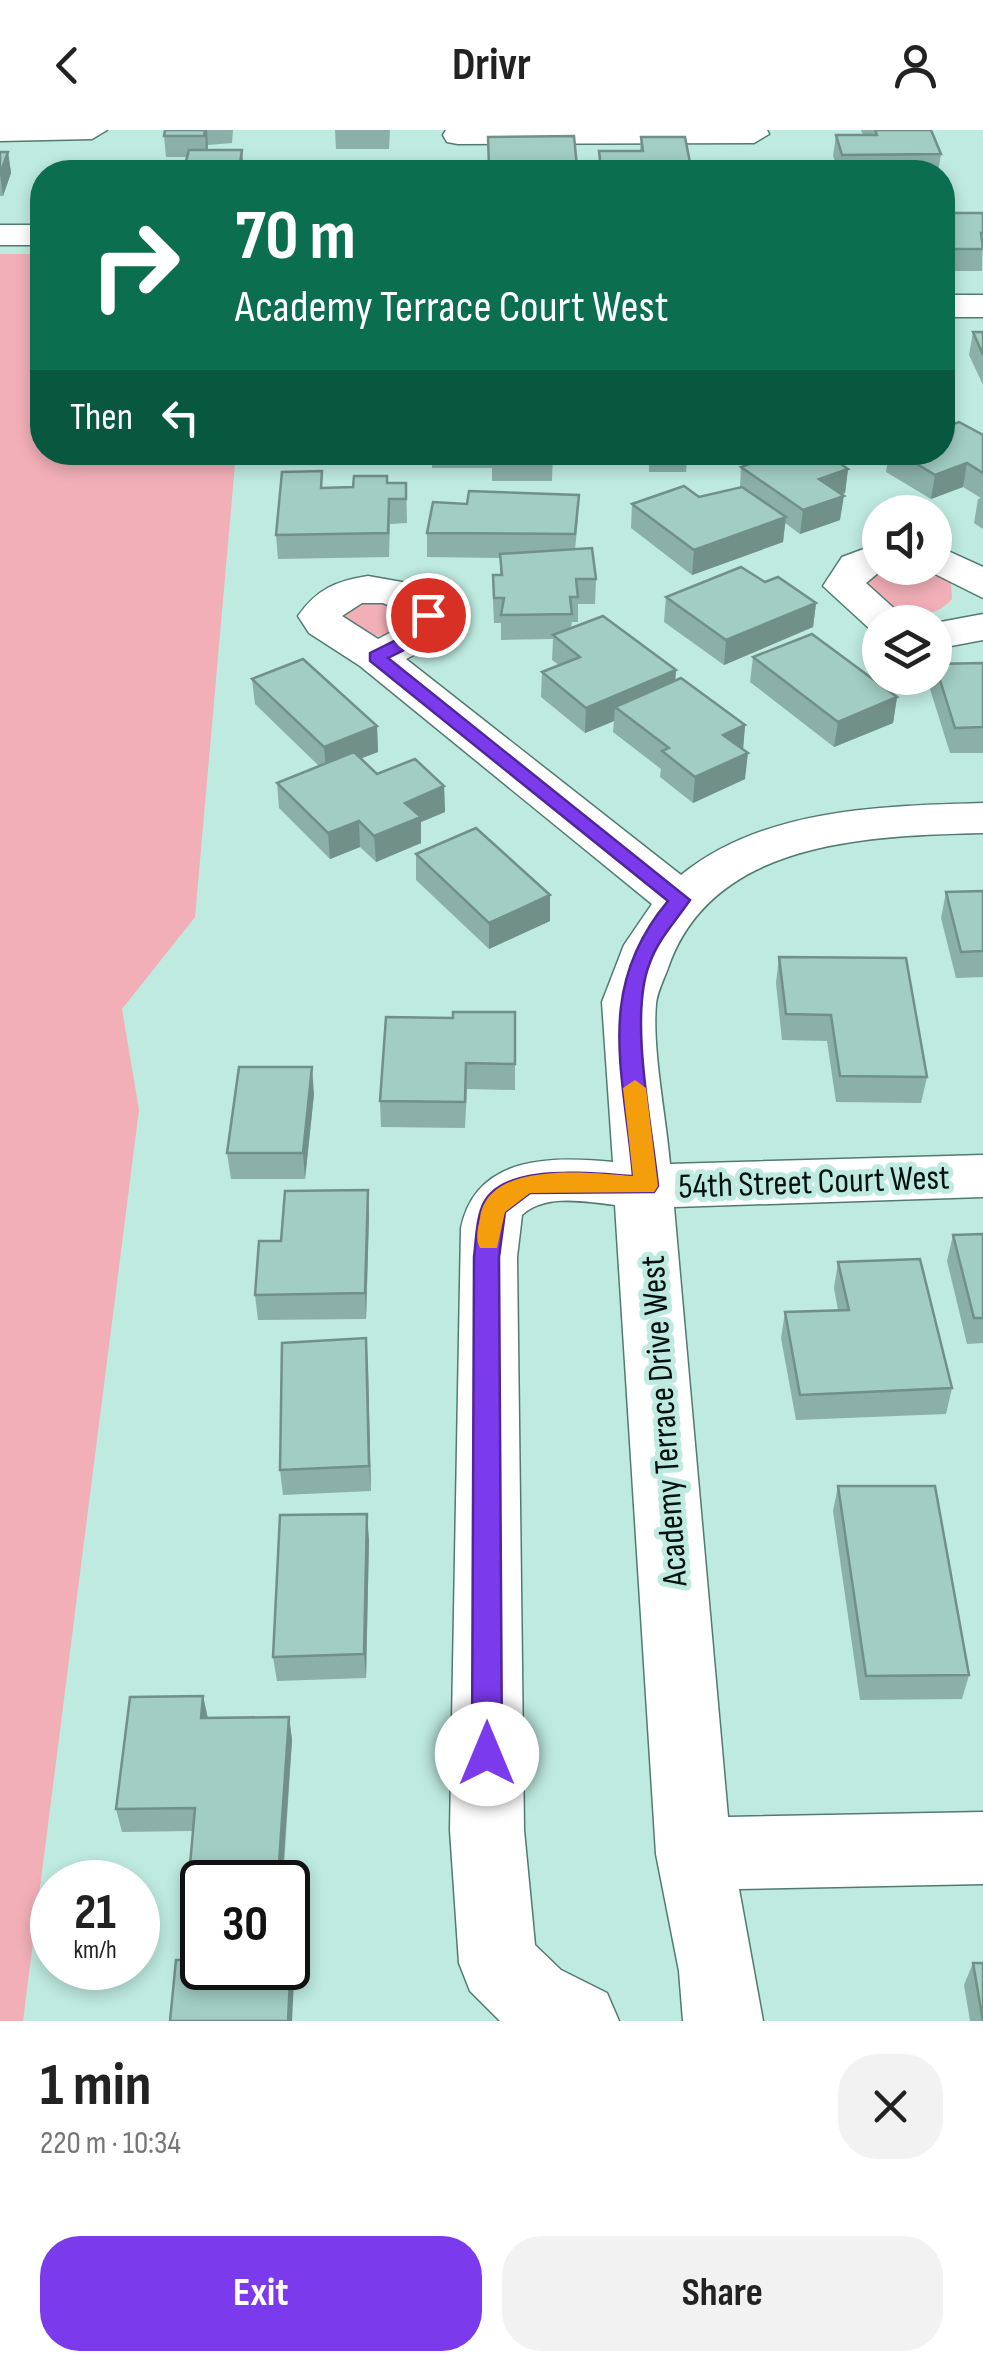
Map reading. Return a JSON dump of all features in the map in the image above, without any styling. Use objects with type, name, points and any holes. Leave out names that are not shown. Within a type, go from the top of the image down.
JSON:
[{"type":"street","points":[[0,132],[94,139]]},
{"type":"street","points":[[458,135],[753,132],[760,160]]},
{"type":"street","points":[[0,235],[30,234]]},
{"type":"street","points":[[955,306],[983,306]]},
{"type":"street","points":[[862,563],[847,574],[844,586],[867,605]]},
{"type":"street","points":[[952,568],[983,585]]},
{"type":"street","points":[[952,633],[983,628]]},
{"type":"street","points":[[376,657],[680,900]]},
{"type":"street","name":"Academy Terrace Drive West","points":[[723,2021],[718,1971],[694,1854],[629,1002],[638,966],[654,932],[680,900],[736,861],[803,835],[862,821],[983,818]]},
{"type":"street","name":"54th Street Court West","points":[[578,2021],[533,1998],[498,1963],[488,1830],[486,1257],[493,1209],[510,1192],[527,1185],[570,1181],[646,1186],[983,1176]]},
{"type":"street","points":[[694,1854],[983,1848]]},
{"type":"shaded area","points":[[0,254],[30,254],[30,465],[235,465],[195,917],[122,1009],[139,1110],[44,1860],[30,1860],[30,1966],[23,2021],[0,2021]]},
{"type":"shaded area","points":[[865,585],[951,585],[952,599],[945,605],[881,605],[868,600]]},
{"type":"shaded area","points":[[379,594],[416,619],[392,636],[353,635],[338,610]]},
{"type":"building","points":[[165,130],[205,130],[204,136],[164,136]]},
{"type":"building","points":[[875,130],[931,130],[941,154],[842,155],[836,135],[877,135]]},
{"type":"building","points":[[574,136],[576,160],[489,160],[488,137]]},
{"type":"building","points":[[641,137],[685,137],[689,160],[600,160],[599,151],[643,151]]},
{"type":"building","points":[[189,150],[242,150],[240,160],[186,160]]},
{"type":"building","points":[[0,152],[8,152],[0,174]]},
{"type":"building","points":[[955,213],[983,213],[983,249],[955,249]]},
{"type":"building","points":[[973,332],[983,332],[983,355]]},
{"type":"building","points":[[955,423],[983,435],[983,473],[967,463],[935,475],[919,465],[955,465]]},
{"type":"building","points":[[842,465],[848,469],[819,479],[844,496],[803,510],[741,467]]},
{"type":"building","points":[[322,471],[321,488],[353,487],[354,476],[387,476],[387,483],[406,483],[406,499],[389,499],[388,533],[276,535],[282,472]]},
{"type":"building","points":[[684,486],[699,497],[742,487],[786,517],[694,550],[632,504]]},
{"type":"building","points":[[469,491],[579,495],[575,534],[427,533],[433,502],[467,504]]},
{"type":"building","points":[[592,548],[596,579],[576,579],[578,597],[570,597],[572,614],[501,615],[504,598],[494,598],[493,575],[502,575],[500,554]]},
{"type":"building","points":[[741,567],[765,582],[778,577],[816,603],[726,640],[666,597]]},
{"type":"building","points":[[603,616],[676,670],[586,708],[542,672],[580,657],[553,635]]},
{"type":"building","points":[[812,634],[862,671],[862,695],[897,697],[838,722],[753,657]]},
{"type":"building","points":[[303,659],[377,726],[324,747],[252,679]]},
{"type":"building","points":[[983,663],[983,727],[955,728],[945,695],[952,695],[952,664]]},
{"type":"building","points":[[681,678],[745,725],[723,735],[748,753],[695,777],[662,751],[669,748],[615,707]]},
{"type":"building","points":[[354,752],[377,774],[415,759],[444,786],[405,803],[421,817],[374,836],[359,821],[328,833],[277,783]]},
{"type":"building","points":[[476,828],[550,895],[489,923],[416,854]]},
{"type":"building","points":[[983,891],[983,951],[961,952],[946,892]]},
{"type":"building","points":[[779,957],[906,958],[927,1077],[840,1076],[831,1015],[786,1014]]},
{"type":"building","points":[[453,1012],[515,1012],[515,1064],[466,1063],[465,1102],[380,1101],[386,1017],[453,1018]]},
{"type":"building","points":[[239,1067],[312,1067],[303,1153],[227,1153]]},
{"type":"building","points":[[368,1190],[365,1293],[255,1295],[259,1241],[281,1241],[285,1191]]},
{"type":"building","points":[[983,1234],[983,1318],[974,1318],[953,1235]]},
{"type":"building","points":[[920,1259],[952,1388],[800,1395],[785,1312],[849,1310],[838,1262]]},
{"type":"building","points":[[366,1338],[369,1466],[280,1470],[282,1343]]},
{"type":"building","points":[[838,1486],[935,1486],[969,1675],[866,1676]]},
{"type":"building","points":[[367,1514],[364,1654],[273,1657],[280,1515]]},
{"type":"building","points":[[203,1696],[201,1718],[289,1717],[279,1860],[190,1860],[195,1808],[116,1809],[130,1697]]},
{"type":"building","points":[[176,1960],[180,1960],[180,1990],[290,1990],[288,2021],[170,2021]]},
{"type":"building","points":[[973,1963],[983,1963],[983,2021]]},
{"type":"slow traffic","points":[[489,1242],[493,1209],[510,1192],[527,1185],[570,1181],[646,1186],[635,1088]]},
{"type":"route","points":[[428,615],[427,626],[420,635],[376,657],[680,900],[654,932],[638,966],[629,1002],[629,1039],[646,1186],[570,1181],[527,1185],[510,1192],[493,1209],[486,1257],[487,1754]]}]
